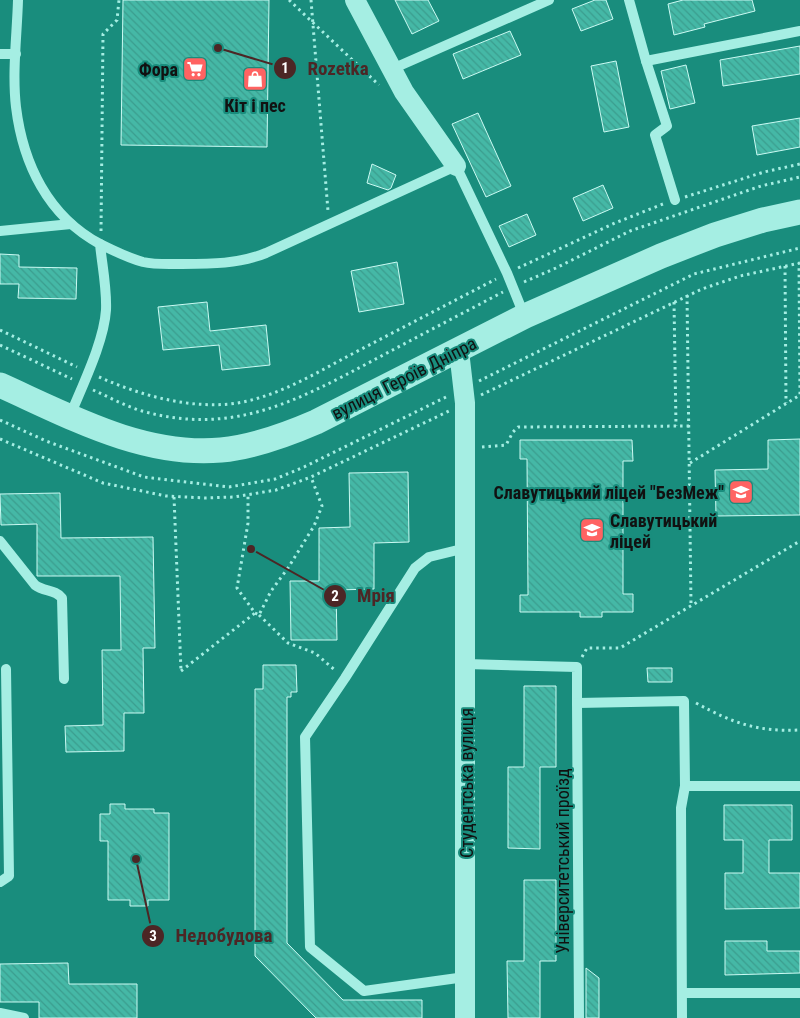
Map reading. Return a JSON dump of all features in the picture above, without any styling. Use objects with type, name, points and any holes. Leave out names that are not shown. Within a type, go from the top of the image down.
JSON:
[{"type":"street","points":[[355,0],[404,92],[456,166]]},
{"type":"street","name":"вулиця Героїв Дніпра","points":[[0,385],[120,436],[164,447],[199,450],[233,448],[285,435],[347,407],[525,316],[692,243],[763,220],[800,212]]},
{"type":"street","name":"Студентська вулиця","points":[[459,351],[464,396],[466,548],[465,1018]]},
{"type":"lane","points":[[18,0],[16,106],[25,151],[36,178],[44,190],[71,224],[83,234],[124,256],[145,262],[183,264],[232,263],[253,258],[456,166],[513,286],[525,316]]},
{"type":"lane","points":[[392,69],[550,0]]},
{"type":"lane","points":[[629,0],[667,126],[654,135],[675,200]]},
{"type":"lane","points":[[646,61],[800,31]]},
{"type":"lane","points":[[0,54],[16,54]]},
{"type":"lane","points":[[0,231],[71,224]]},
{"type":"lane","points":[[70,416],[101,334],[106,311],[100,244]]},
{"type":"lane","points":[[0,541],[35,585],[58,593],[62,598],[64,679]]},
{"type":"lane","points":[[465,977],[364,991],[310,947],[305,737],[345,678],[406,580],[419,563],[429,557],[466,548]]},
{"type":"lane","points":[[466,664],[577,667]]},
{"type":"lane","name":"Університетський проїзд","points":[[577,667],[579,1018]]},
{"type":"lane","points":[[0,882],[8,876],[6,669]]},
{"type":"lane","points":[[577,703],[684,701],[685,786],[681,808],[682,1018]]},
{"type":"lane","points":[[685,786],[800,786]]},
{"type":"lane","points":[[682,994],[800,993]]},
{"type":"lane","points":[[0,1013],[24,1018]]},
{"type":"path","points":[[100,244],[103,34],[117,20],[118,0]]},
{"type":"path","points":[[288,0],[386,91],[404,92]]},
{"type":"path","points":[[311,0],[329,223]]},
{"type":"path","points":[[0,330],[87,372],[137,393],[186,403],[222,404],[258,398],[316,373],[507,273],[615,223],[675,200],[764,172],[800,164]]},
{"type":"path","points":[[0,345],[140,410],[166,416],[212,419],[249,415],[297,399],[339,379],[513,286],[556,268],[630,231],[761,186],[800,177]]},
{"type":"path","points":[[0,439],[103,483],[131,490],[174,497],[213,498],[276,490],[311,478],[382,445],[464,396],[694,274],[800,248]]},
{"type":"path","points":[[464,396],[687,295],[726,280],[800,263],[800,396],[690,463]]},
{"type":"path","points":[[785,266],[786,404]]},
{"type":"path","points":[[687,295],[692,605]]},
{"type":"path","points":[[674,302],[676,426]]},
{"type":"path","points":[[465,447],[496,447],[506,445],[518,427],[689,426]]},
{"type":"path","points":[[259,615],[271,591],[314,526],[322,506],[311,478]]},
{"type":"path","points":[[248,495],[248,523],[237,588],[255,613],[288,643],[315,653],[345,678]]},
{"type":"path","points":[[174,497],[181,671],[255,613]]},
{"type":"path","points":[[577,667],[587,648],[620,648],[800,541]]},
{"type":"path","points":[[684,701],[694,703],[727,720],[755,728],[800,730]]},
{"type":"building","points":[[123,0],[269,0],[267,147],[121,145]]},
{"type":"building","points":[[395,0],[428,0],[439,21],[412,34]]},
{"type":"building","points":[[595,0],[606,0],[613,19],[581,31],[572,9]]},
{"type":"building","points":[[683,0],[752,0],[755,11],[704,24],[705,27],[674,35],[668,4]]},
{"type":"building","points":[[510,31],[521,55],[463,79],[453,54]]},
{"type":"building","points":[[800,46],[800,74],[723,86],[720,60]]},
{"type":"building","points":[[616,61],[629,127],[604,132],[591,66]]},
{"type":"building","points":[[686,65],[695,103],[670,109],[661,71]]},
{"type":"building","points":[[478,113],[511,186],[486,197],[452,124]]},
{"type":"building","points":[[800,118],[800,147],[757,155],[752,126]]},
{"type":"building","points":[[372,164],[396,175],[391,188],[388,190],[367,183]]},
{"type":"building","points":[[603,185],[613,208],[583,221],[573,198]]},
{"type":"building","points":[[527,214],[536,235],[509,247],[499,226]]},
{"type":"building","points":[[0,254],[19,255],[19,267],[77,268],[76,299],[18,298],[19,284],[0,284]]},
{"type":"building","points":[[397,262],[404,304],[359,312],[351,271]]},
{"type":"building","points":[[207,302],[210,331],[266,325],[270,365],[222,370],[219,345],[163,350],[158,307]]},
{"type":"building","name":"Славутицький ліцей \"БезМеж\"","points":[[800,439],[800,515],[716,516],[715,470],[768,469],[768,440]]},
{"type":"building","points":[[520,440],[632,440],[633,461],[623,461],[623,594],[633,594],[633,612],[602,612],[602,617],[580,617],[580,612],[520,612],[520,595],[528,595],[527,459],[520,459]]},
{"type":"building","points":[[408,472],[409,542],[374,543],[374,589],[336,590],[337,640],[291,640],[290,581],[319,581],[319,528],[350,527],[349,473]]},
{"type":"building","points":[[60,493],[61,538],[153,537],[155,648],[143,648],[144,713],[124,713],[124,751],[66,752],[65,726],[103,725],[102,650],[121,650],[120,576],[37,576],[37,524],[1,525],[0,494]]},
{"type":"building","points":[[263,665],[296,665],[297,692],[291,692],[291,697],[287,697],[287,943],[343,1000],[422,1000],[422,1018],[316,1018],[255,956],[255,689],[263,689]]},
{"type":"building","points":[[647,668],[672,668],[672,682],[648,682]]},
{"type":"building","points":[[524,686],[556,686],[556,767],[540,767],[540,849],[508,848],[508,767],[524,767]]},
{"type":"building","points":[[110,804],[125,804],[125,809],[154,809],[154,813],[169,813],[169,900],[148,900],[148,906],[130,906],[130,900],[108,900],[108,841],[100,841],[100,814],[110,814]]},
{"type":"building","points":[[724,805],[792,805],[792,840],[769,840],[769,873],[800,873],[800,908],[725,909],[725,873],[743,873],[743,840],[724,840]]},
{"type":"building","points":[[524,880],[556,880],[556,961],[540,961],[540,1018],[508,1018],[507,961],[524,961]]},
{"type":"building","points":[[725,941],[767,941],[767,951],[800,951],[800,973],[725,975]]},
{"type":"building","points":[[68,963],[69,984],[137,984],[137,1018],[39,1018],[39,1002],[0,1002],[0,964]]},
{"type":"building","points":[[586,968],[599,978],[599,1018],[586,1018]]},
{"type":"place","name":"Rozetka","points":[[218,48]]},
{"type":"place","name":"Фора","points":[[195,69]]},
{"type":"place","name":"Кіт і пес","points":[[255,79]]},
{"type":"place","name":"Славутицький ліцей \"БезМеж\"","points":[[741,492]]},
{"type":"place","name":"Славутицький ліцей","points":[[592,530]]},
{"type":"place","name":"Мрiя","points":[[251,549]]},
{"type":"place","name":"Недобудова","points":[[136,859]]}]
